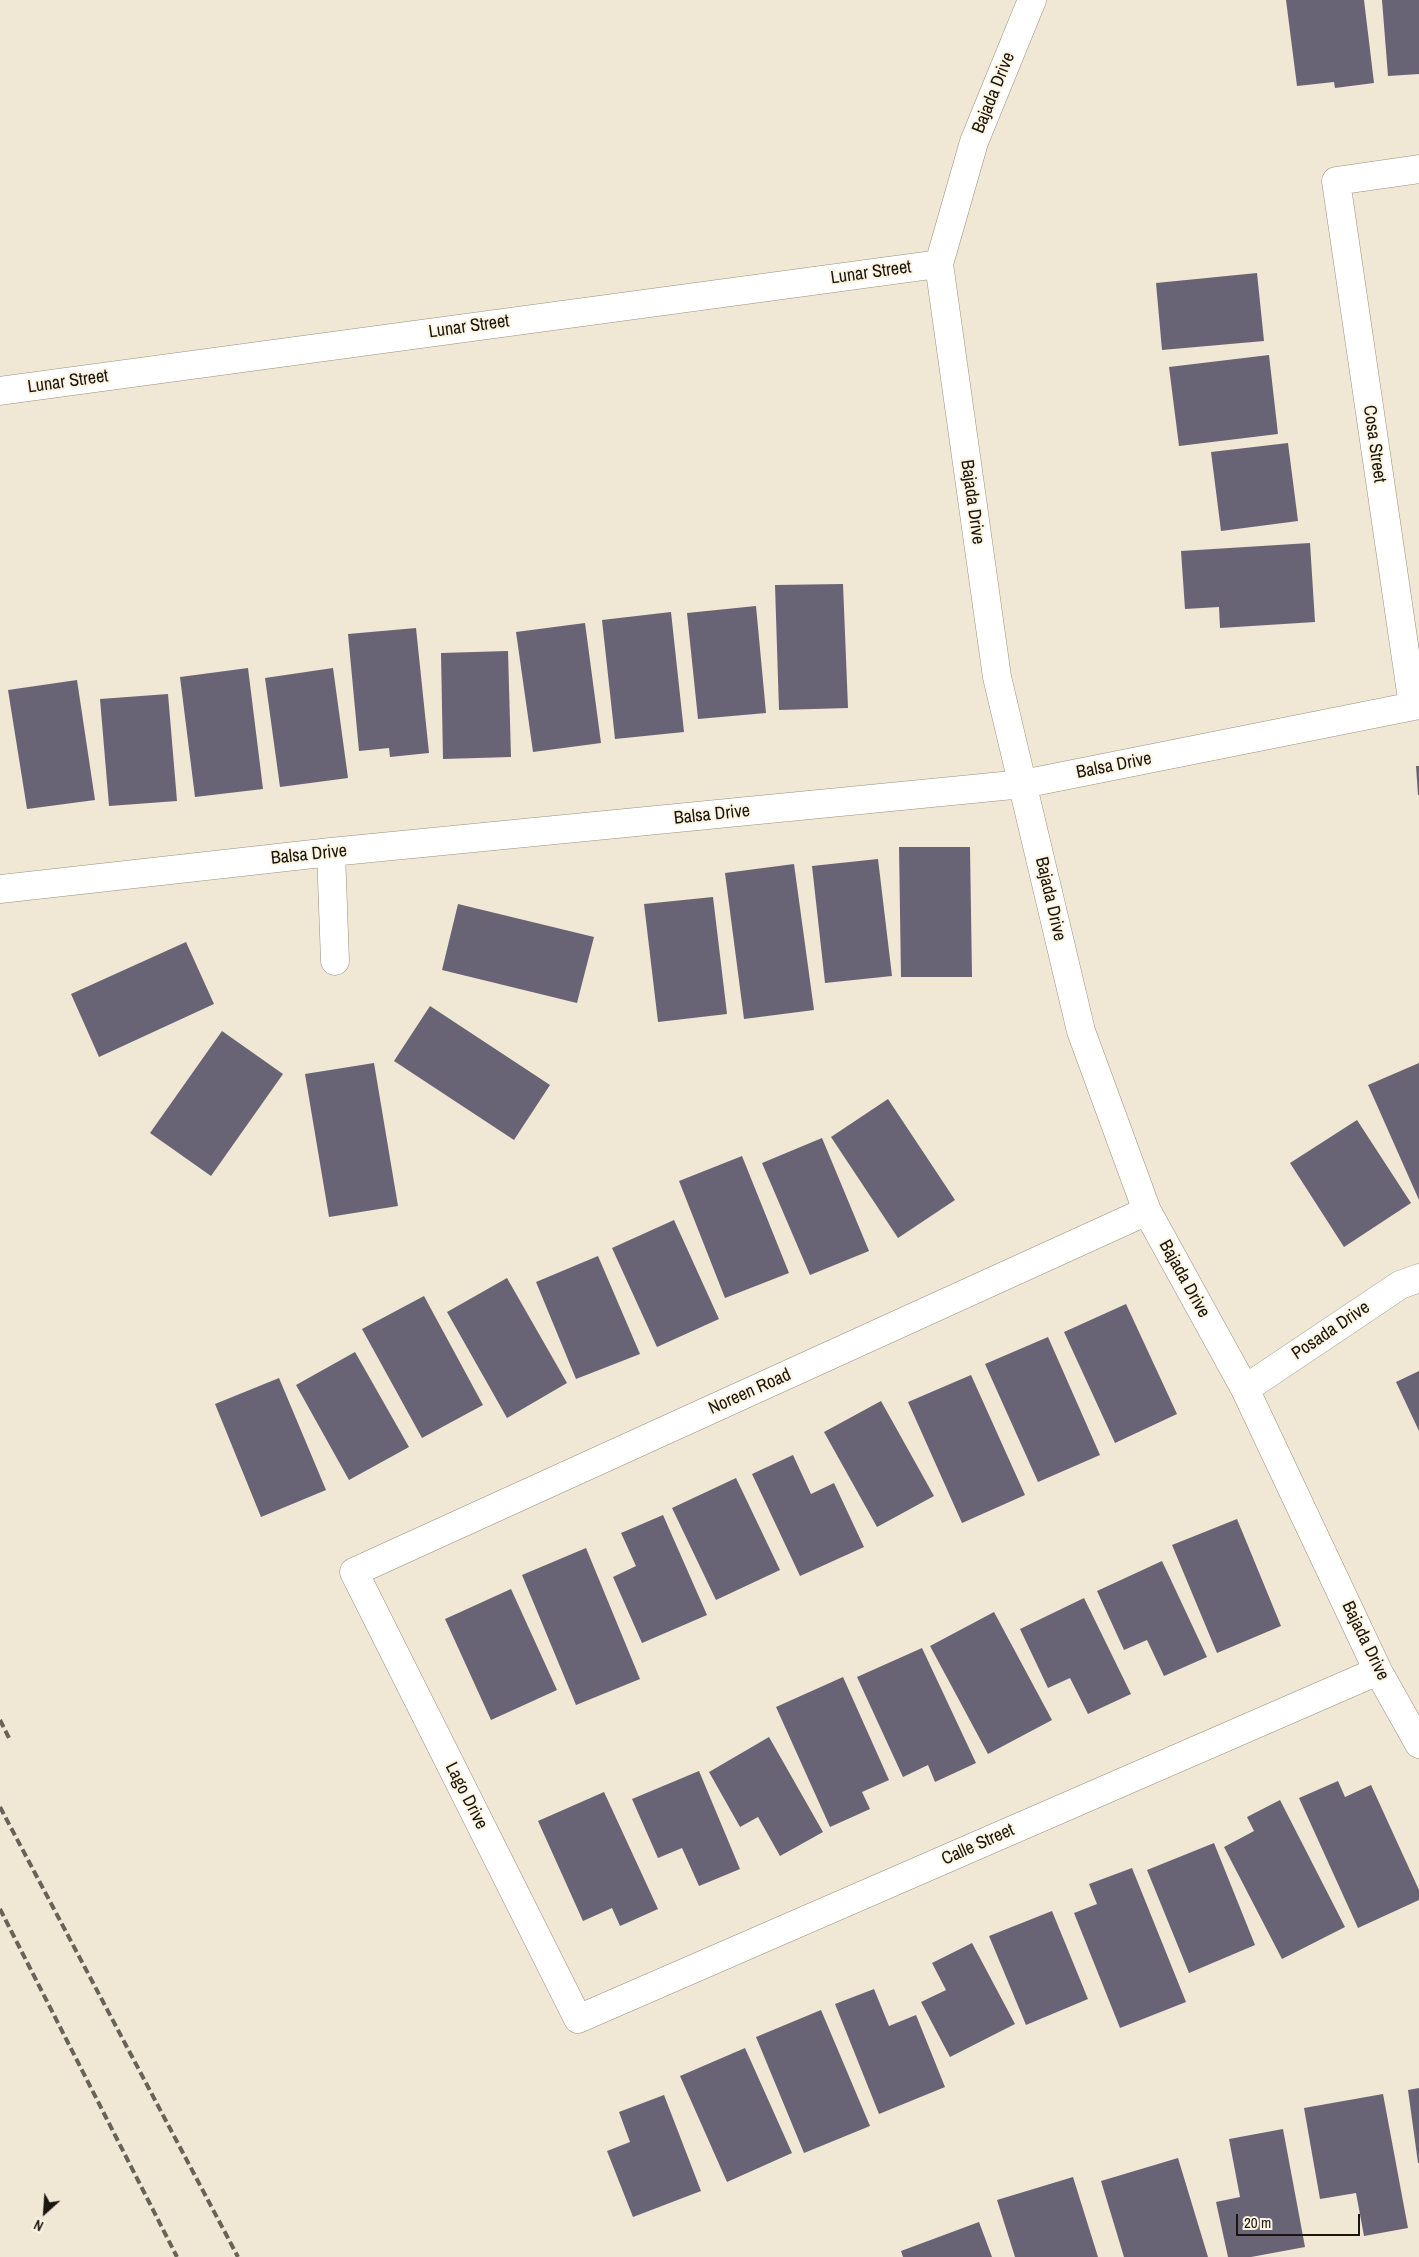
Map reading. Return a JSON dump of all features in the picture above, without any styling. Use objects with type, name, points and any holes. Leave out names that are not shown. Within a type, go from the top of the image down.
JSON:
[{"type":"street","name":"Bajada Drive","points":[[1032,0],[974,142],[939,264],[997,677],[1081,1032],[1147,1211],[1245,1389],[1378,1671],[1419,1744]]},
{"type":"street","name":"Cosa Street","points":[[1416,706],[1336,181],[1419,169]]},
{"type":"street","name":"Lunar Street","points":[[0,391],[939,264]]},
{"type":"street","name":"Balsa Drive","points":[[0,889],[331,852],[1023,784],[1416,706]]},
{"type":"street","points":[[331,852],[335,961]]},
{"type":"street","name":"Noreen Road","points":[[354,1572],[1147,1211]]},
{"type":"street","name":"Posada Drive","points":[[1245,1389],[1400,1285],[1419,1278]]},
{"type":"street","name":"Lago Drive","points":[[354,1572],[578,2019]]},
{"type":"street","name":"Calle Street","points":[[578,2019],[1378,1671]]},
{"type":"building","points":[[1286,0],[1364,0],[1374,83],[1335,88],[1334,82],[1297,86]]},
{"type":"building","points":[[1382,0],[1419,0],[1419,74],[1388,76]]},
{"type":"building","points":[[1257,273],[1264,341],[1162,350],[1156,283]]},
{"type":"building","points":[[1269,355],[1278,434],[1179,446],[1169,367]]},
{"type":"building","points":[[1288,443],[1298,521],[1221,531],[1211,452]]},
{"type":"building","points":[[1310,543],[1315,622],[1220,628],[1219,607],[1185,609],[1181,551]]},
{"type":"building","points":[[843,584],[848,708],[779,710],[775,585]]},
{"type":"building","points":[[756,606],[766,713],[698,719],[687,613]]},
{"type":"building","points":[[671,612],[684,732],[615,739],[602,620]]},
{"type":"building","points":[[585,623],[601,743],[533,752],[516,632]]},
{"type":"building","points":[[416,628],[429,753],[390,757],[389,748],[359,751],[348,634]]},
{"type":"building","points":[[508,651],[511,757],[443,759],[441,653]]},
{"type":"building","points":[[248,668],[263,789],[195,797],[180,677]]},
{"type":"building","points":[[333,668],[348,778],[280,787],[265,678]]},
{"type":"building","points":[[77,680],[95,800],[27,809],[8,690]]},
{"type":"building","points":[[168,694],[177,801],[109,806],[100,699]]},
{"type":"building","points":[[1416,766],[1419,766],[1419,795],[1418,795]]},
{"type":"building","points":[[899,847],[970,847],[972,977],[901,977]]},
{"type":"building","points":[[878,859],[892,976],[825,983],[812,866]]},
{"type":"building","points":[[794,864],[814,1010],[744,1019],[725,873]]},
{"type":"building","points":[[713,897],[727,1014],[658,1022],[644,904]]},
{"type":"building","points":[[458,904],[594,937],[577,1003],[442,970]]},
{"type":"building","points":[[186,942],[214,1004],[99,1057],[71,994]]},
{"type":"building","points":[[430,1006],[550,1085],[514,1140],[394,1061]]},
{"type":"building","points":[[222,1031],[283,1074],[211,1176],[150,1133]]},
{"type":"building","points":[[374,1063],[398,1206],[329,1217],[305,1074]]},
{"type":"building","points":[[1419,1063],[1419,1200],[1368,1085]]},
{"type":"building","points":[[888,1099],[955,1200],[898,1238],[831,1137]]},
{"type":"building","points":[[1357,1120],[1411,1203],[1344,1247],[1290,1163]]},
{"type":"building","points":[[822,1138],[869,1251],[810,1275],[762,1163]]},
{"type":"building","points":[[742,1156],[789,1273],[725,1298],[679,1181]]},
{"type":"building","points":[[674,1220],[719,1319],[657,1347],[612,1248]]},
{"type":"building","points":[[598,1256],[640,1354],[576,1379],[536,1282]]},
{"type":"building","points":[[507,1278],[567,1383],[507,1418],[447,1312]]},
{"type":"building","points":[[424,1296],[483,1405],[422,1438],[362,1329]]},
{"type":"building","points":[[1126,1304],[1177,1414],[1115,1443],[1064,1332]]},
{"type":"building","points":[[1048,1337],[1100,1455],[1038,1482],[985,1364]]},
{"type":"building","points":[[355,1352],[409,1447],[349,1480],[296,1385]]},
{"type":"building","points":[[1419,1371],[1419,1431],[1396,1382]]},
{"type":"building","points":[[971,1375],[1025,1495],[962,1523],[908,1402]]},
{"type":"building","points":[[279,1378],[326,1490],[261,1517],[215,1404]]},
{"type":"building","points":[[881,1401],[934,1496],[877,1527],[824,1432]]},
{"type":"building","points":[[793,1455],[811,1494],[834,1483],[864,1547],[800,1576],[752,1474]]},
{"type":"building","points":[[736,1478],[780,1570],[716,1600],[672,1508]]},
{"type":"building","points":[[663,1515],[707,1615],[642,1643],[613,1577],[636,1566],[621,1533]]},
{"type":"building","points":[[1237,1519],[1281,1626],[1217,1653],[1172,1545]]},
{"type":"building","points":[[586,1548],[640,1679],[576,1705],[522,1575]]},
{"type":"building","points":[[1162,1561],[1207,1657],[1164,1676],[1147,1640],[1124,1650],[1097,1591]]},
{"type":"building","points":[[511,1589],[557,1690],[491,1720],[445,1619]]},
{"type":"building","points":[[1084,1598],[1131,1694],[1088,1714],[1070,1678],[1048,1688],[1020,1629]]},
{"type":"building","points":[[994,1612],[1052,1720],[988,1754],[930,1646]]},
{"type":"building","points":[[922,1648],[976,1763],[935,1782],[928,1765],[903,1777],[857,1677]]},
{"type":"building","points":[[843,1677],[889,1780],[862,1792],[870,1809],[830,1827],[776,1707]]},
{"type":"building","points":[[769,1737],[823,1832],[780,1856],[758,1817],[740,1827],[709,1772]]},
{"type":"building","points":[[699,1771],[740,1869],[699,1886],[682,1848],[658,1858],[632,1799]]},
{"type":"building","points":[[1338,1781],[1345,1797],[1371,1785],[1419,1890],[1419,1900],[1358,1928],[1299,1798]]},
{"type":"building","points":[[604,1792],[658,1909],[620,1926],[612,1908],[583,1921],[538,1821]]},
{"type":"building","points":[[1280,1800],[1345,1927],[1282,1959],[1224,1847],[1254,1831],[1247,1817]]},
{"type":"building","points":[[1214,1843],[1255,1945],[1189,1973],[1147,1870]]},
{"type":"building","points":[[1132,1868],[1186,2002],[1120,2028],[1074,1913],[1097,1904],[1089,1884]]},
{"type":"building","points":[[1052,1911],[1088,1999],[1026,2025],[989,1936]]},
{"type":"building","points":[[972,1943],[1015,2024],[950,2057],[921,2002],[946,1990],[932,1963]]},
{"type":"building","points":[[874,1989],[889,2026],[916,2015],[945,2087],[879,2114],[835,2004]]},
{"type":"building","points":[[821,2010],[870,2126],[804,2153],[756,2037]]},
{"type":"building","points":[[745,2048],[792,2153],[727,2182],[680,2076]]},
{"type":"building","points":[[1419,2088],[1419,2163],[1418,2163],[1408,2090]]},
{"type":"building","points":[[1383,2094],[1408,2228],[1364,2236],[1356,2193],[1320,2199],[1304,2108]]},
{"type":"building","points":[[664,2095],[701,2191],[633,2217],[607,2151],[630,2142],[619,2112]]},
{"type":"building","points":[[1283,2129],[1305,2247],[1251,2257],[1228,2257],[1216,2202],[1240,2197],[1229,2139]]},
{"type":"building","points":[[1178,2158],[1208,2257],[1124,2257],[1101,2181]]},
{"type":"building","points":[[1073,2177],[1098,2257],[1015,2257],[997,2200]]},
{"type":"building","points":[[979,2222],[992,2257],[903,2257],[901,2251]]},
{"type":"railway","points":[[0,1720],[9,1738]]},
{"type":"railway","points":[[0,1807],[238,2257]]},
{"type":"railway","points":[[0,1909],[177,2257]]}]
